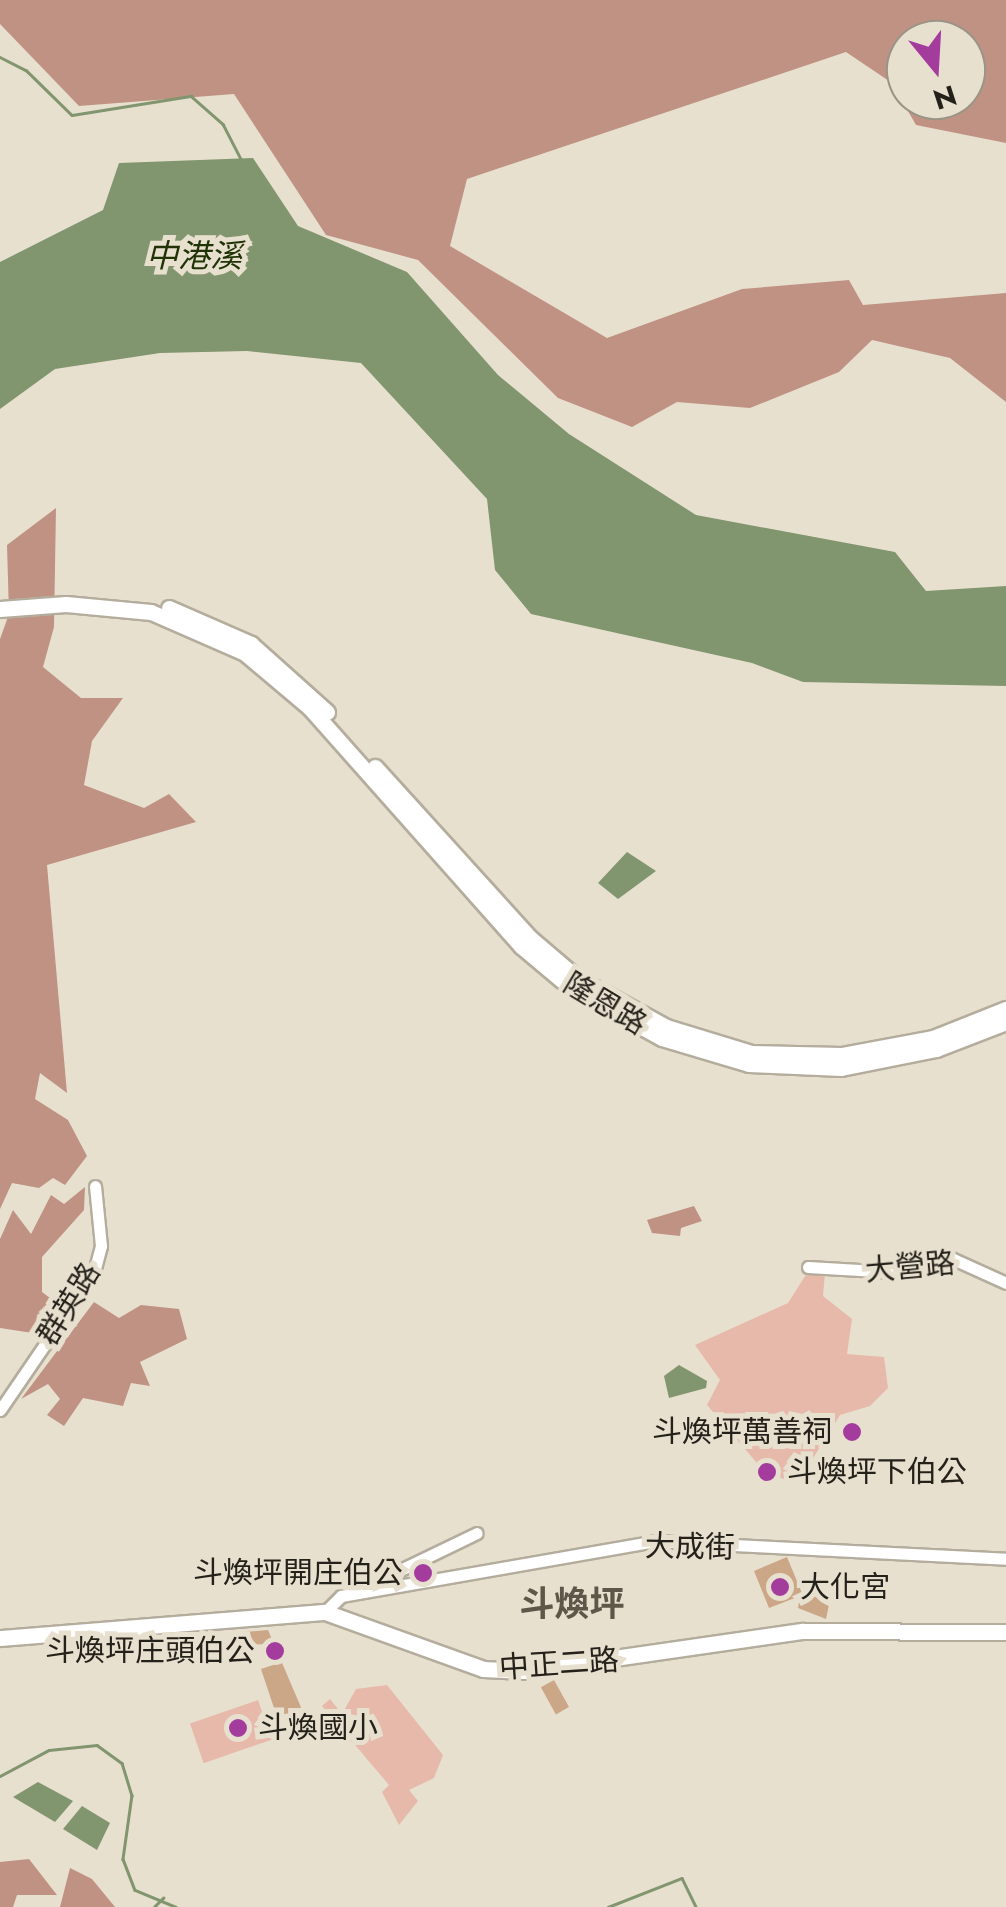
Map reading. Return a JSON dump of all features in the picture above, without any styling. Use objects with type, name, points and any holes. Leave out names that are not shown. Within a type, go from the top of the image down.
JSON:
[{"type":"main road","points":[[0,598],[101,594],[188,613],[251,644],[313,703]]},
{"type":"main road","points":[[0,609],[66,604],[151,612],[246,653],[313,703]]},
{"type":"main road","name":"隆恩路","points":[[313,703],[526,942],[623,1020],[749,1064],[888,1062],[1006,1022]]},
{"type":"main road","name":"隆恩路","points":[[526,942],[629,1010],[751,1053],[886,1050],[1006,1009]]},
{"type":"main road","name":"中正二路","points":[[0,1638],[325,1612],[495,1671],[555,1671],[804,1631],[1006,1632]]},
{"type":"street","name":"群英路","points":[[0,1410],[94,1272],[102,1246],[95,1186]]},
{"type":"street","name":"大營路","points":[[808,1267],[894,1272],[951,1258],[1006,1283]]},
{"type":"street","points":[[392,1574],[477,1533]]},
{"type":"street","name":"大成街","points":[[325,1612],[341,1596],[655,1541],[1006,1559]]},
{"type":"shaded area","points":[[0,0],[1006,0],[1006,143],[916,125],[913,120],[986,120],[986,20],[886,20],[886,79],[846,52],[467,179],[450,246],[607,338],[742,289],[849,280],[863,305],[1006,293],[1006,402],[950,358],[872,340],[839,372],[750,408],[677,402],[632,427],[558,398],[418,260],[326,235],[234,94],[79,106],[0,24]]},
{"type":"shaded area","points":[[56,508],[54,627],[43,667],[81,698],[123,698],[92,741],[84,785],[144,808],[169,794],[196,822],[47,865],[67,1093],[40,1073],[35,1099],[68,1120],[87,1156],[65,1185],[53,1178],[39,1188],[12,1183],[0,1209],[0,639],[9,614],[7,545]]},
{"type":"shaded area","points":[[85,1187],[84,1210],[42,1257],[42,1292],[62,1307],[39,1334],[0,1328],[0,1239],[13,1210],[31,1234],[51,1195],[64,1204]]},
{"type":"shaded area","points":[[694,1206],[702,1221],[681,1228],[680,1236],[652,1233],[647,1220]]},
{"type":"shaded area","points":[[809,1270],[825,1273],[823,1296],[852,1319],[847,1354],[884,1357],[888,1388],[870,1406],[840,1415],[810,1463],[783,1479],[757,1463],[707,1405],[720,1380],[695,1345],[788,1303]]},
{"type":"shaded area","points":[[94,1302],[119,1318],[141,1305],[179,1309],[187,1339],[140,1362],[150,1386],[131,1383],[123,1406],[83,1398],[64,1426],[47,1415],[60,1399],[48,1384],[21,1399]]},
{"type":"shaded area","name":"斗煥國小","points":[[387,1685],[443,1755],[434,1778],[409,1790],[418,1801],[399,1825],[382,1792],[389,1785],[322,1706],[330,1699],[342,1714],[356,1689]]},
{"type":"shaded area","points":[[258,1700],[272,1740],[204,1763],[190,1723]]},
{"type":"shaded area","points":[[29,1859],[57,1895],[17,1895],[13,1907],[0,1907],[0,1862]]},
{"type":"shaded area","points":[[70,1868],[92,1879],[115,1907],[60,1907]]},
{"type":"water","name":"中港溪","points":[[253,158],[298,226],[407,272],[498,375],[569,434],[696,515],[895,552],[926,591],[1006,586],[1006,686],[803,682],[752,663],[531,614],[495,570],[487,499],[361,363],[247,351],[160,353],[55,369],[0,409],[0,262],[103,210],[119,163]]},
{"type":"water","points":[[627,852],[656,871],[618,899],[598,883]]},
{"type":"water","points":[[679,1365],[707,1381],[706,1388],[669,1398],[664,1376]]},
{"type":"water","points":[[38,1782],[73,1801],[55,1822],[13,1797]]},
{"type":"water","points":[[82,1806],[110,1823],[97,1850],[63,1829]]},
{"type":"building","name":"大化宮","points":[[787,1557],[804,1598],[831,1595],[826,1619],[798,1608],[800,1596],[769,1608],[754,1571]]},
{"type":"building","points":[[268,1630],[303,1712],[278,1720],[261,1669],[273,1665],[265,1644],[236,1646],[235,1633]]},
{"type":"building","points":[[554,1680],[569,1707],[556,1714],[541,1687]]},
{"type":"waterway","points":[[0,57],[26,70],[72,115],[191,96],[223,124],[242,161]]},
{"type":"waterway","points":[[0,1776],[49,1750],[97,1745],[122,1763],[132,1795],[123,1859],[135,1890],[176,1907]]},
{"type":"waterway","points":[[608,1907],[682,1878],[696,1907]]},
{"type":"waterway","points":[[154,1907],[163,1898]]},
{"type":"place","name":"斗煥坪萬善祠","points":[[852,1432]]},
{"type":"place","name":"斗煥坪下伯公","points":[[767,1472]]},
{"type":"place","name":"斗煥坪開庄伯公","points":[[423,1573]]},
{"type":"place","name":"大化宮","points":[[780,1587]]},
{"type":"place","name":"斗煥坪庄頭伯公","points":[[275,1651]]},
{"type":"place","name":"斗煥國小","points":[[238,1728]]},
{"type":"district","name":"斗煥坪","points":[[572,1604]]}]
